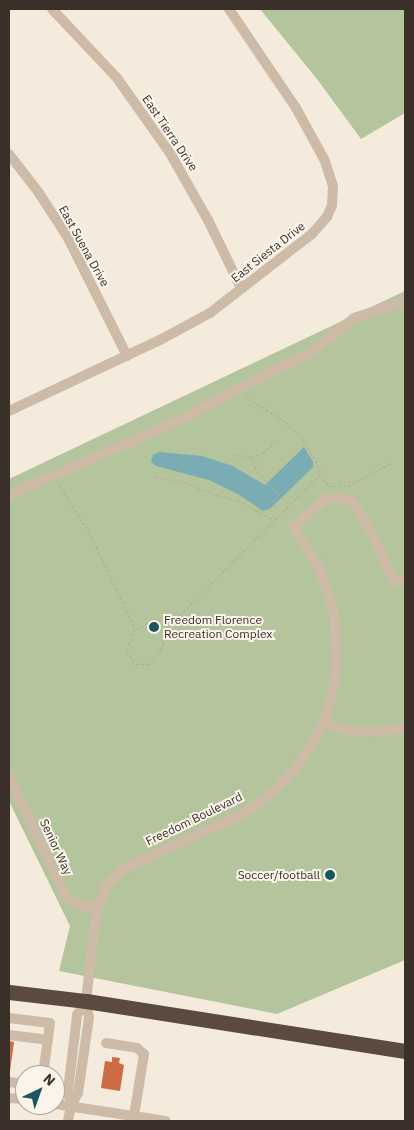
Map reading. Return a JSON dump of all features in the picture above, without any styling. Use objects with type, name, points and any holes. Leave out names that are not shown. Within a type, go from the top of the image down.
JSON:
[{"type":"highway","points":[[9,992],[86,1001],[405,1051]]},
{"type":"street","name":"East Tierra Drive","points":[[52,9],[117,78],[170,153],[209,222],[241,288]]},
{"type":"street","name":"East Siesta Drive","points":[[9,411],[127,356],[210,313],[322,226],[332,205],[333,186],[324,159],[296,108],[229,9]]},
{"type":"street","name":"East Suena Drive","points":[[9,154],[39,193],[68,238],[127,356]]},
{"type":"street","points":[[9,495],[183,419],[233,391],[308,355],[354,318],[405,301]]},
{"type":"street","name":"Freedom Boulevard","points":[[68,1121],[71,1106],[68,1091],[77,1016],[86,1001],[98,907],[107,885],[119,872],[240,815],[276,789],[299,764],[322,724],[336,673],[338,654],[335,620],[329,593],[319,567],[294,527],[326,498],[342,498],[353,502],[373,535],[394,582],[405,578]]},
{"type":"street","points":[[322,724],[346,730],[380,731],[405,728]]},
{"type":"street","name":"Senior Way","points":[[10,782],[65,894],[78,905],[98,907]]},
{"type":"street","points":[[9,1018],[50,1023],[44,1065]]},
{"type":"street","points":[[9,1035],[48,1040]]},
{"type":"street","points":[[106,1043],[137,1048],[144,1054],[134,1116]]},
{"type":"street","points":[[65,1105],[166,1121]]},
{"type":"path","points":[[233,391],[253,400],[286,422],[303,439],[320,470],[320,476],[329,486],[348,486],[391,463]]},
{"type":"path","points":[[232,454],[251,457],[263,453],[276,440]]},
{"type":"path","points":[[251,457],[257,472],[284,501],[290,504]]},
{"type":"path","points":[[53,475],[92,538],[135,629]]},
{"type":"path","points":[[169,626],[147,623],[135,629],[126,652],[136,664],[151,664],[161,649],[169,626],[320,476]]},
{"type":"path","points":[[155,477],[179,481],[220,496],[238,500],[261,515],[276,519]]},
{"type":"green space","points":[[260,9],[405,9],[405,113],[361,139],[317,79]]},
{"type":"green space","points":[[405,291],[405,960],[277,1014],[59,971],[70,926],[9,801],[9,479]]},
{"type":"water","points":[[304,447],[313,462],[313,467],[271,508],[263,511],[238,494],[209,480],[156,466],[151,462],[153,455],[159,452],[202,456],[233,466],[265,485]]},
{"type":"building","points":[[9,1041],[14,1042],[10,1071],[9,1071]]},
{"type":"building","points":[[112,1057],[120,1058],[119,1063],[124,1065],[120,1091],[101,1088],[105,1061],[112,1062]]},
{"type":"place","name":"Freedom Florence Recreation Complex","points":[[154,627]]},
{"type":"place","name":"Soccer/football","points":[[330,875]]}]
